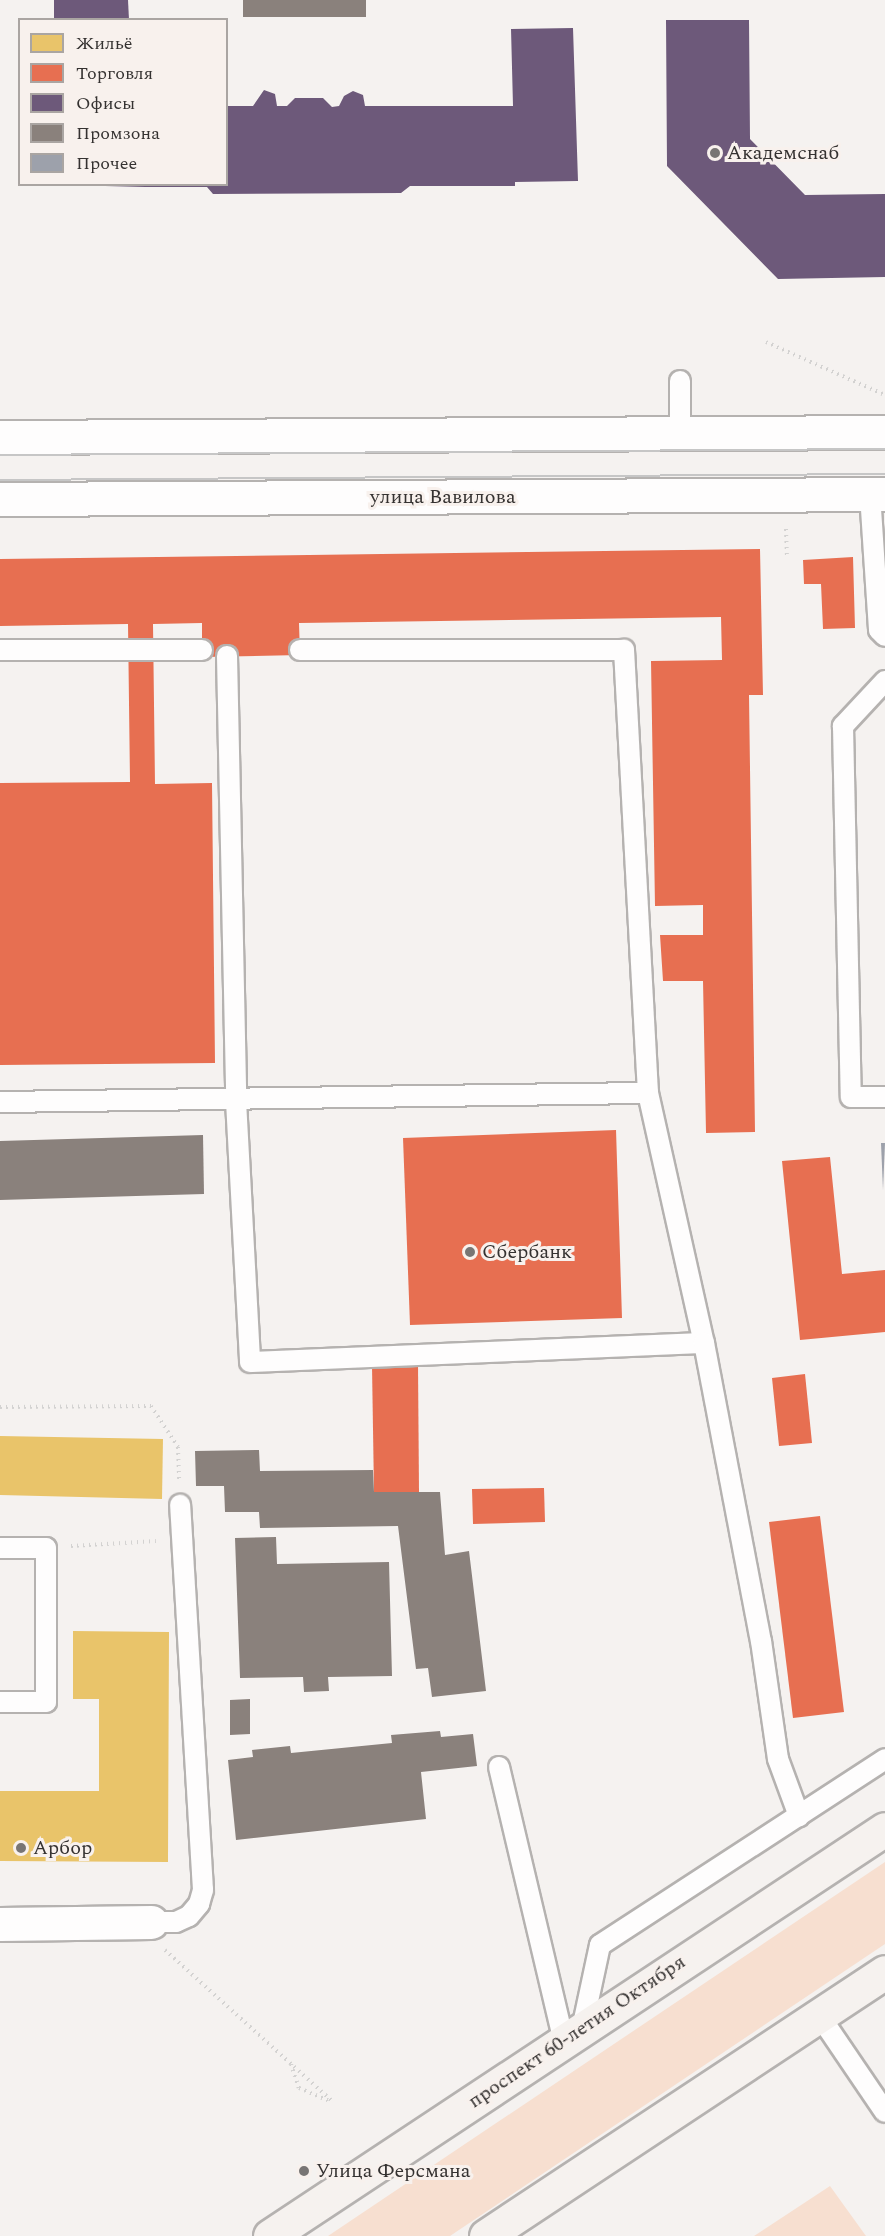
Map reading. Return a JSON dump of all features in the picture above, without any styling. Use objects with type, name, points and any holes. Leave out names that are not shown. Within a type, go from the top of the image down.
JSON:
[{"type":"main road","points":[[0,437],[885,432]]},
{"type":"main road","name":"улица Вавилова","points":[[0,499],[878,494]]},
{"type":"main road","name":"проспект 60-летия Октября","points":[[270,2236],[885,1829]]},
{"type":"main road","points":[[0,1924],[156,1934]]},
{"type":"main road","points":[[503,2232],[885,1972]]},
{"type":"lane","points":[[680,434],[681,381]]},
{"type":"lane","points":[[878,494],[879,630],[885,636]]},
{"type":"lane","points":[[0,650],[202,650]]},
{"type":"lane","points":[[300,650],[624,650],[648,1093],[704,1342],[761,1641],[778,1759],[799,1816]]},
{"type":"lane","points":[[227,656],[236,1101],[250,1362],[704,1342]]},
{"type":"lane","points":[[885,681],[843,726],[851,1097],[885,1096]]},
{"type":"lane","points":[[0,1102],[236,1101],[648,1093]]},
{"type":"lane","points":[[156,1934],[189,1916],[199,1904],[203,1890],[180,1505]]},
{"type":"lane","points":[[0,1548],[46,1548],[46,1702],[0,1702]]},
{"type":"lane","points":[[573,2035],[600,1944],[885,1759]]},
{"type":"lane","points":[[499,1767],[573,2035]]},
{"type":"lane","points":[[819,2015],[885,2112]]},
{"type":"path","points":[[766,342],[885,396]]},
{"type":"path","points":[[786,529],[787,559]]},
{"type":"path","points":[[0,1407],[151,1406],[177,1447],[180,1505]]},
{"type":"path","points":[[46,1548],[182,1539]]},
{"type":"path","points":[[156,1934],[333,2102],[299,2088],[290,2062]]},
{"type":"shaded area","points":[[885,1862],[885,1944],[450,2236],[328,2236]]},
{"type":"shaded area","points":[[830,2186],[866,2236],[754,2236]]},
{"type":"building: Жильё","points":[[0,1436],[163,1439],[162,1499],[0,1495]]},
{"type":"building: Жильё","points":[[73,1631],[169,1632],[168,1862],[0,1861],[0,1791],[99,1791],[99,1699],[73,1699]]},
{"type":"building: Торговля","points":[[760,549],[763,695],[749,695],[755,1132],[706,1133],[703,981],[663,981],[660,935],[703,935],[703,905],[655,906],[651,661],[722,660],[721,617],[299,623],[300,655],[202,657],[202,623],[153,624],[155,784],[212,783],[215,1063],[0,1065],[0,783],[130,782],[128,624],[0,626],[0,559]]},
{"type":"building: Торговля","points":[[853,557],[855,628],[823,629],[821,584],[804,584],[803,560]]},
{"type":"building: Торговля","points":[[616,1130],[622,1318],[410,1325],[403,1138]]},
{"type":"building: Торговля","points":[[830,1157],[842,1274],[885,1270],[885,1332],[800,1340],[782,1161]]},
{"type":"building: Торговля","points":[[418,1365],[419,1492],[374,1492],[372,1366]]},
{"type":"building: Торговля","points":[[805,1374],[812,1443],[779,1446],[772,1378]]},
{"type":"building: Торговля","points":[[544,1488],[545,1522],[473,1524],[472,1489]]},
{"type":"building: Торговля","points":[[820,1516],[844,1712],[793,1718],[769,1522]]},
{"type":"building: Офисы","points":[[54,0],[128,0],[129,18],[54,18]]},
{"type":"building: Офисы","name":"Академснаб","points":[[666,20],[749,20],[750,139],[805,195],[885,194],[885,277],[778,279],[667,166]]},
{"type":"building: Офисы","points":[[573,28],[578,181],[515,182],[515,186],[410,186],[401,193],[213,194],[207,187],[105,187],[228,186],[228,106],[253,106],[264,90],[275,94],[277,106],[287,106],[295,98],[323,98],[332,107],[339,106],[344,96],[353,91],[363,95],[365,106],[513,106],[511,29]]},
{"type":"building: Промзона","points":[[243,0],[366,0],[366,17],[243,17]]},
{"type":"building: Промзона","points":[[203,1135],[204,1194],[0,1200],[0,1141]]},
{"type":"building: Промзона","points":[[259,1450],[260,1471],[373,1470],[374,1492],[440,1492],[445,1555],[469,1551],[486,1691],[432,1697],[428,1668],[416,1669],[398,1526],[260,1528],[259,1512],[225,1512],[224,1486],[196,1486],[195,1451]]},
{"type":"building: Промзона","points":[[276,1537],[277,1564],[389,1562],[392,1676],[328,1677],[329,1691],[304,1692],[303,1677],[240,1678],[235,1538]]},
{"type":"building: Промзона","points":[[250,1699],[250,1734],[230,1735],[230,1700]]},
{"type":"building: Промзона","points":[[440,1731],[441,1737],[473,1734],[477,1766],[421,1772],[426,1819],[236,1840],[228,1760],[253,1757],[252,1750],[290,1746],[291,1753],[392,1743],[391,1735]]},
{"type":"building: Прочее","points":[[881,1143],[885,1143],[883,1190]]},
{"type":"tram line","points":[[0,455],[885,449]]},
{"type":"tram line","points":[[0,480],[885,474]]},
{"type":"place","name":"Академснаб","points":[[715,153]]},
{"type":"place","name":"Сбербанк","points":[[470,1252]]},
{"type":"place","name":"Арбор","points":[[21,1848]]},
{"type":"place","name":"Улица Ферсмана","points":[[304,2171]]}]
